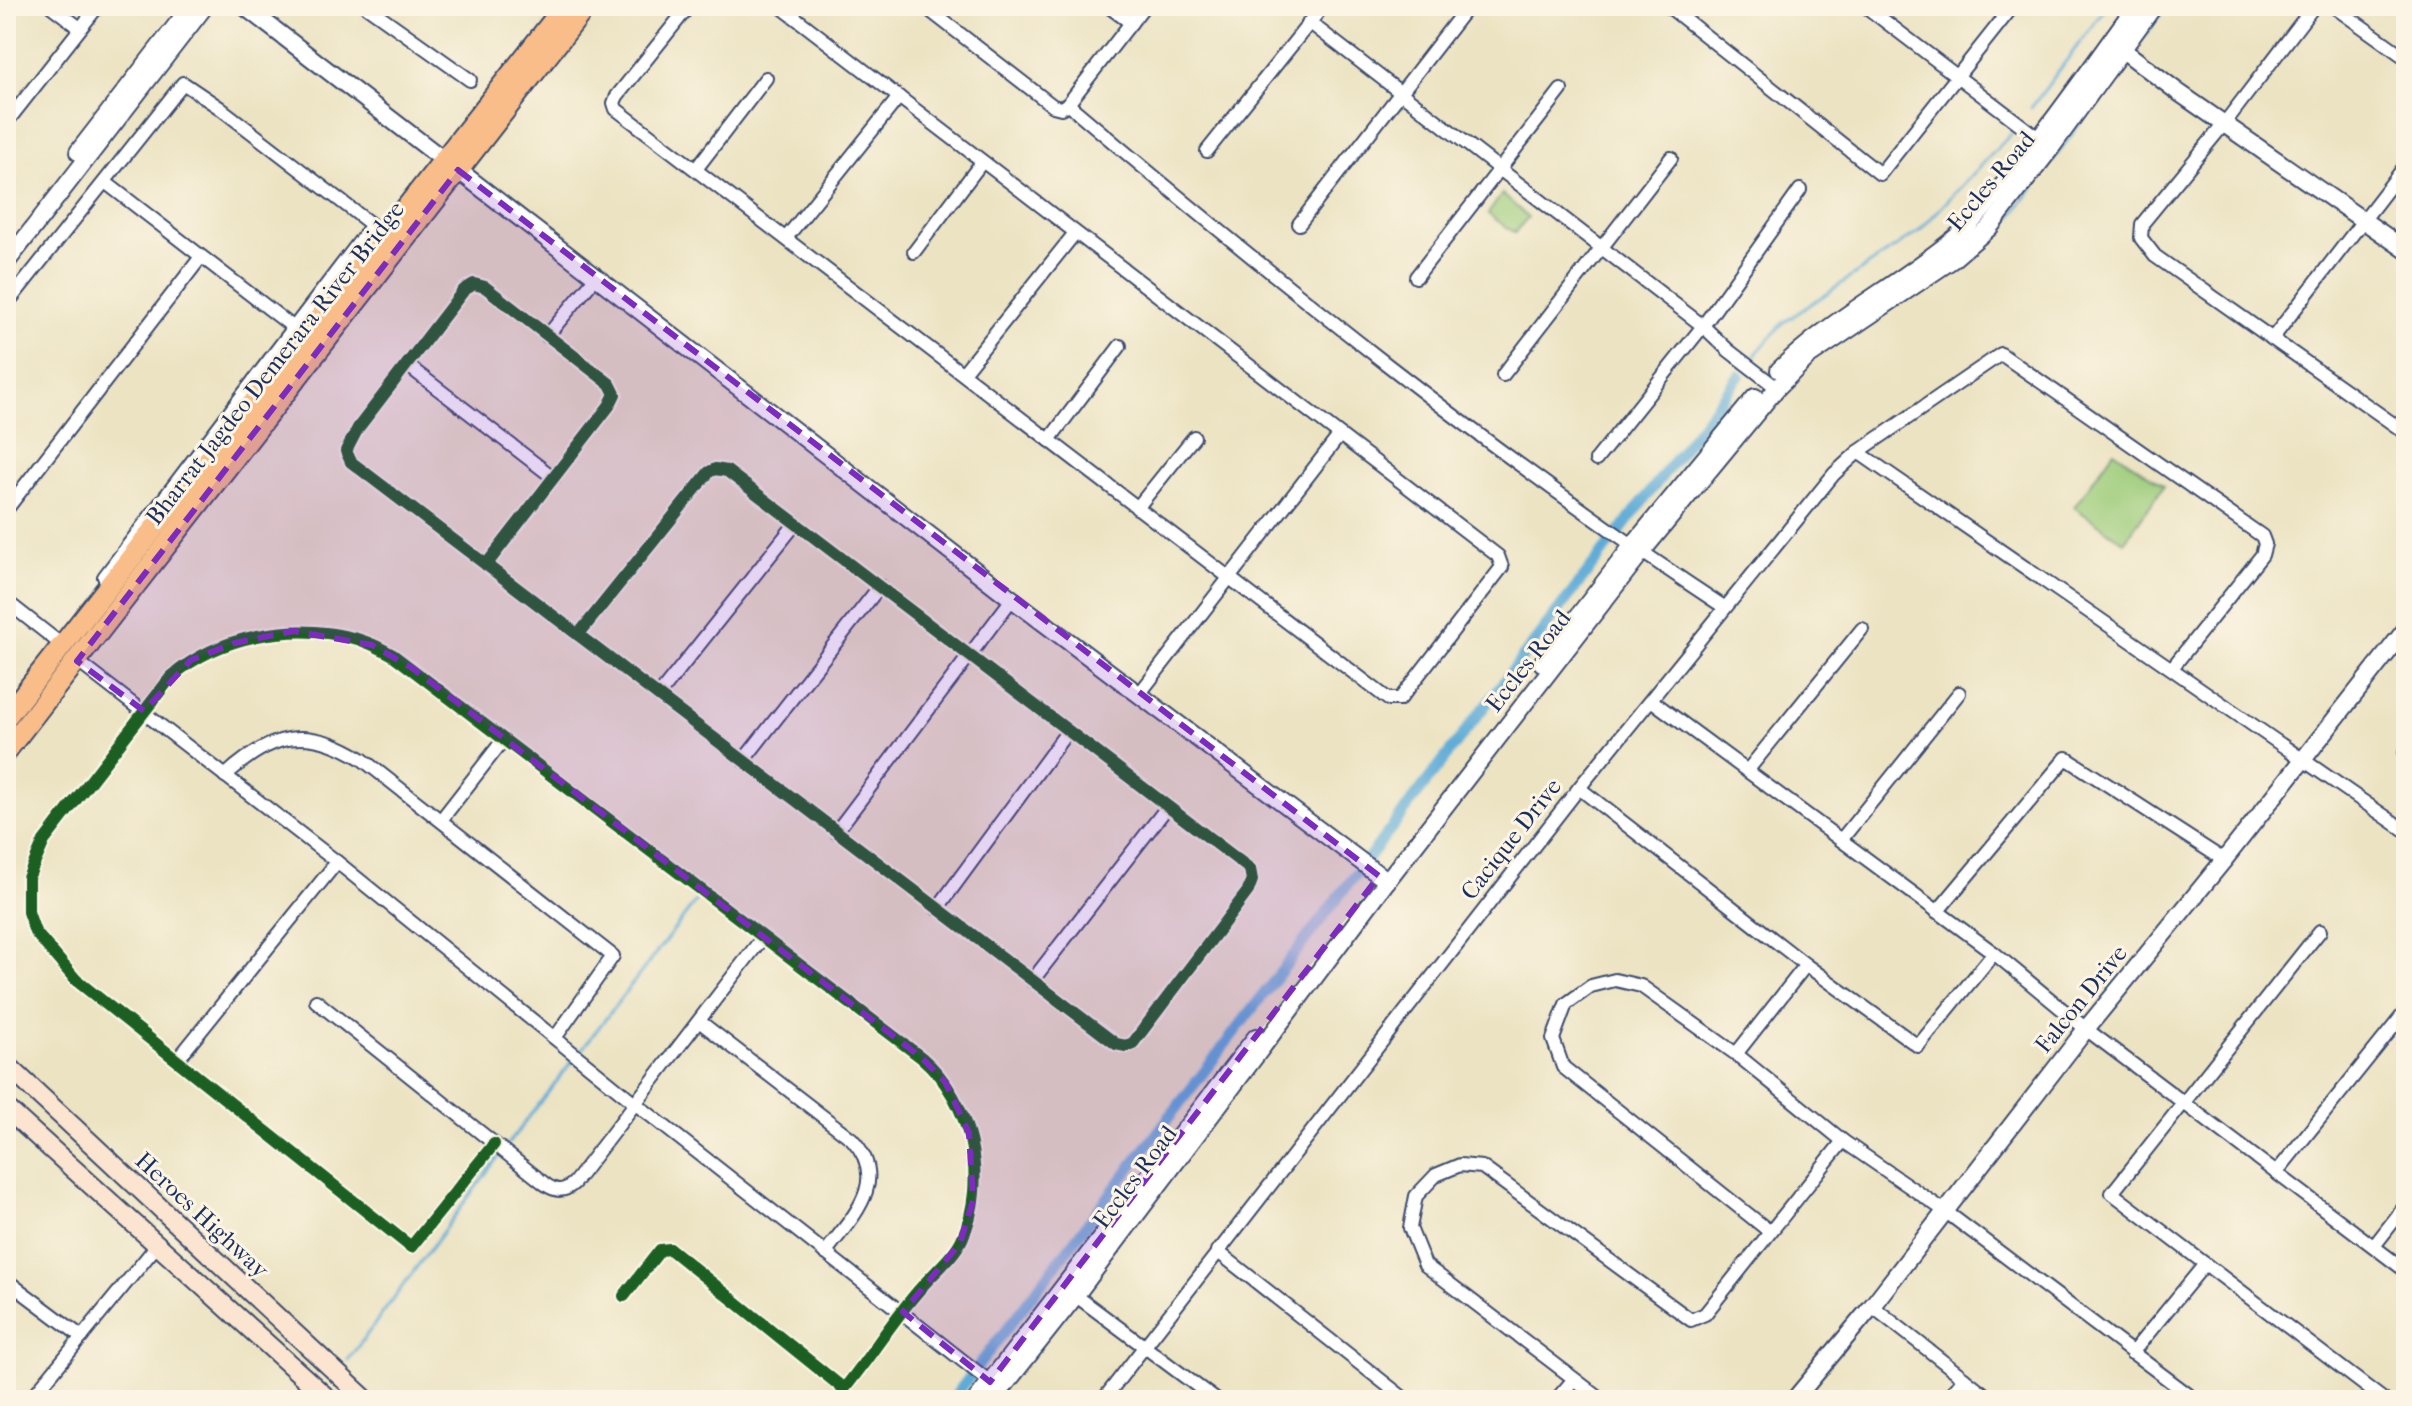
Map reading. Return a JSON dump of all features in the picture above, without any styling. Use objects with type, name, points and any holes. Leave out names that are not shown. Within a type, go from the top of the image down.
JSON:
[{"type":"main road","name":"Bharrat Jagdeo Demerara River Bridge","points":[[6,717],[59,642],[565,6]]},
{"type":"main road","name":"Bharrat Jagdeo Demerara River Bridge","points":[[6,751],[77,661],[444,160],[586,6]]},
{"type":"main road","name":"Heroes Highway","points":[[6,1064],[366,1400]]},
{"type":"main road","name":"Heroes Highway","points":[[6,1108],[329,1400]]},
{"type":"street","points":[[51,6],[80,28]]},
{"type":"street","points":[[6,123],[98,6]]},
{"type":"street","points":[[244,6],[1012,599],[1383,879]]},
{"type":"street","points":[[366,6],[470,80]]},
{"type":"street","points":[[381,17],[390,6]]},
{"type":"street","points":[[689,6],[617,96],[614,103],[616,109],[1229,579],[1393,701],[1400,699],[1502,567],[1498,556],[780,6]]},
{"type":"street","points":[[924,6],[1053,106],[1061,108],[1068,104],[1144,6]]},
{"type":"street","points":[[1108,6],[1131,23]]},
{"type":"street","points":[[1207,151],[1323,6]]},
{"type":"street","points":[[1299,224],[1468,6]]},
{"type":"street","points":[[1668,6],[1880,174],[2013,6]]},
{"type":"street","points":[[1865,6],[2046,143]]},
{"type":"street","name":"Eccles Road","points":[[976,1400],[995,1391],[1637,549],[1800,349],[1877,296],[1954,238],[1982,212],[2046,143],[2116,45],[2136,6]]},
{"type":"street","name":"Eccles Road","points":[[2116,45],[2154,6]]},
{"type":"street","points":[[2314,6],[2224,124],[2142,224],[2141,238],[2155,256],[2406,433]]},
{"type":"street","points":[[2333,6],[2406,58]]},
{"type":"street","points":[[6,245],[193,9]]},
{"type":"street","points":[[6,263],[193,9]]},
{"type":"street","points":[[1309,22],[1703,326],[1728,350],[1773,384]]},
{"type":"street","points":[[2116,45],[2406,250]]},
{"type":"street","points":[[696,169],[766,78]]},
{"type":"street","points":[[6,305],[183,83],[372,225],[59,642],[6,702]]},
{"type":"street","points":[[1416,277],[1561,90]]},
{"type":"street","points":[[786,238],[899,97]]},
{"type":"street","points":[[1068,104],[1232,241],[1427,394],[1637,549],[1724,607]]},
{"type":"street","points":[[1503,375],[1671,158]]},
{"type":"street","points":[[914,252],[982,162]]},
{"type":"street","points":[[2272,339],[2406,165]]},
{"type":"street","points":[[105,182],[294,328]]},
{"type":"street","points":[[1596,460],[1703,326],[1800,190]]},
{"type":"street","points":[[963,373],[1075,233]]},
{"type":"street","points":[[6,510],[201,257]]},
{"type":"street","points":[[547,336],[597,276]]},
{"type":"street","points":[[486,565],[609,406],[615,394],[610,384],[485,287],[474,284],[464,290],[358,428],[346,451],[351,462],[486,565],[658,696],[937,909],[1116,1044],[1126,1046],[1133,1043],[1248,891],[1252,880],[1250,869],[727,471],[715,469],[709,472],[578,635]]},
{"type":"street","points":[[1049,440],[1120,346]]},
{"type":"street","name":"Cacique Drive","points":[[1103,1400],[1579,788],[1834,474],[1858,452],[2001,354],[2262,536],[2265,544],[2262,555],[2172,668]]},
{"type":"street","points":[[407,365],[554,478]]},
{"type":"street","points":[[1140,693],[1339,436]]},
{"type":"street","points":[[1137,508],[1194,437]]},
{"type":"street","points":[[1858,452],[2406,831]]},
{"type":"street","points":[[658,696],[796,523]]},
{"type":"street","points":[[743,761],[880,586]]},
{"type":"street","points":[[836,832],[1012,599]]},
{"type":"street","points":[[6,601],[59,642]]},
{"type":"street","points":[[1747,771],[1862,629]]},
{"type":"street","name":"Falcon Drive","points":[[1794,1400],[1872,1306],[2086,1029],[2406,629]]},
{"type":"street","points":[[494,1144],[411,1247],[76,980],[35,932],[26,895],[28,878],[44,841],[171,677],[191,660],[210,651],[262,636],[293,631],[328,632],[355,638],[393,655],[933,1068],[945,1082],[969,1133],[975,1170],[973,1200],[966,1229],[960,1243],[844,1389],[670,1249],[660,1250],[624,1296]]},
{"type":"street","points":[[77,661],[337,862],[636,1104],[903,1312],[995,1391]]},
{"type":"street","points":[[1841,840],[1959,693]]},
{"type":"street","points":[[1651,700],[1994,953],[2086,1029],[2406,1271]]},
{"type":"street","points":[[937,909],[1067,732]]},
{"type":"street","points":[[225,776],[241,761],[269,744],[302,737],[328,741],[362,759],[613,956],[555,1038]]},
{"type":"street","points":[[441,820],[504,739]]},
{"type":"street","points":[[1937,912],[2066,758],[2224,860]]},
{"type":"street","points":[[1579,788],[1806,965],[1918,1046],[1994,953]]},
{"type":"street","points":[[1032,981],[1168,806]]},
{"type":"street","points":[[178,1059],[337,862]]},
{"type":"street","points":[[2320,931],[2112,1193],[2384,1400]]},
{"type":"street","points":[[316,1001],[553,1190],[562,1190],[574,1183],[763,937]]},
{"type":"street","points":[[1736,1054],[1806,965]]},
{"type":"street","points":[[1769,1231],[1563,1067],[1553,1039],[1566,1004],[1591,986],[1615,980],[1641,986],[1736,1054],[1843,1141],[1945,1211],[2192,1400]]},
{"type":"street","points":[[2276,1173],[2406,1011]]},
{"type":"street","points":[[699,1021],[859,1147],[869,1171],[865,1198],[825,1253]]},
{"type":"street","points":[[1602,1400],[1425,1265],[1410,1228],[1416,1196],[1436,1175],[1460,1165],[1482,1167],[1691,1320],[1705,1314],[1843,1141]]},
{"type":"street","points":[[2374,1246],[2406,1205]]},
{"type":"street","points":[[30,1400],[158,1244]]},
{"type":"street","points":[[1217,1251],[1406,1400]]},
{"type":"street","points":[[2132,1353],[2205,1264]]},
{"type":"street","points":[[6,1280],[82,1337]]},
{"type":"street","points":[[1071,1292],[1216,1400]]},
{"type":"street","points":[[1872,1306],[1992,1400]]},
{"type":"street","points":[[1946,1400],[1964,1378]]},
{"type":"street","points":[[1556,1400],[1574,1379]]},
{"type":"street","points":[[2402,1400],[2406,1395]]},
{"type":"highlighted area","points":[[458,170],[1379,876],[990,1382],[903,1312],[960,1243],[973,1200],[969,1133],[945,1082],[922,1058],[412,668],[372,645],[293,631],[235,643],[191,660],[144,711],[77,661]]},
{"type":"green space","points":[[1502,194],[1528,217],[1515,233],[1488,214]]},
{"type":"green space","points":[[2114,451],[2164,486],[2124,542],[2074,507]]},
{"type":"waterway","points":[[2031,108],[2107,6]]},
{"type":"waterway","points":[[2139,44],[2167,6]]},
{"type":"waterway","points":[[1995,239],[2118,72]]},
{"type":"waterway","points":[[1755,355],[1783,323],[1918,232],[2011,134]]},
{"type":"waterway","points":[[1620,531],[1739,376]]},
{"type":"waterway","points":[[952,1400],[1611,542]]},
{"type":"waterway","points":[[6,733],[14,723]]},
{"type":"waterway","points":[[579,1053],[696,901]]},
{"type":"waterway","points":[[508,1144],[574,1059]]},
{"type":"waterway","points":[[348,1360],[498,1157]]},
{"type":"cycle path","points":[[486,565],[609,406],[615,394],[610,384],[485,287],[474,284],[464,290],[358,428],[346,451],[351,462],[1116,1044],[1126,1046],[1133,1043],[1248,891],[1252,880],[1250,869],[727,471],[715,469],[709,472],[578,635]]},
{"type":"cycle path","points":[[494,1144],[411,1247],[76,980],[35,932],[28,912],[28,878],[44,841],[171,677],[190,663],[233,642],[281,632],[330,633],[368,643],[393,655],[922,1058],[939,1075],[953,1096],[963,1118],[974,1167],[974,1192],[962,1239],[909,1302],[844,1389],[670,1249],[660,1250],[624,1296]]}]
